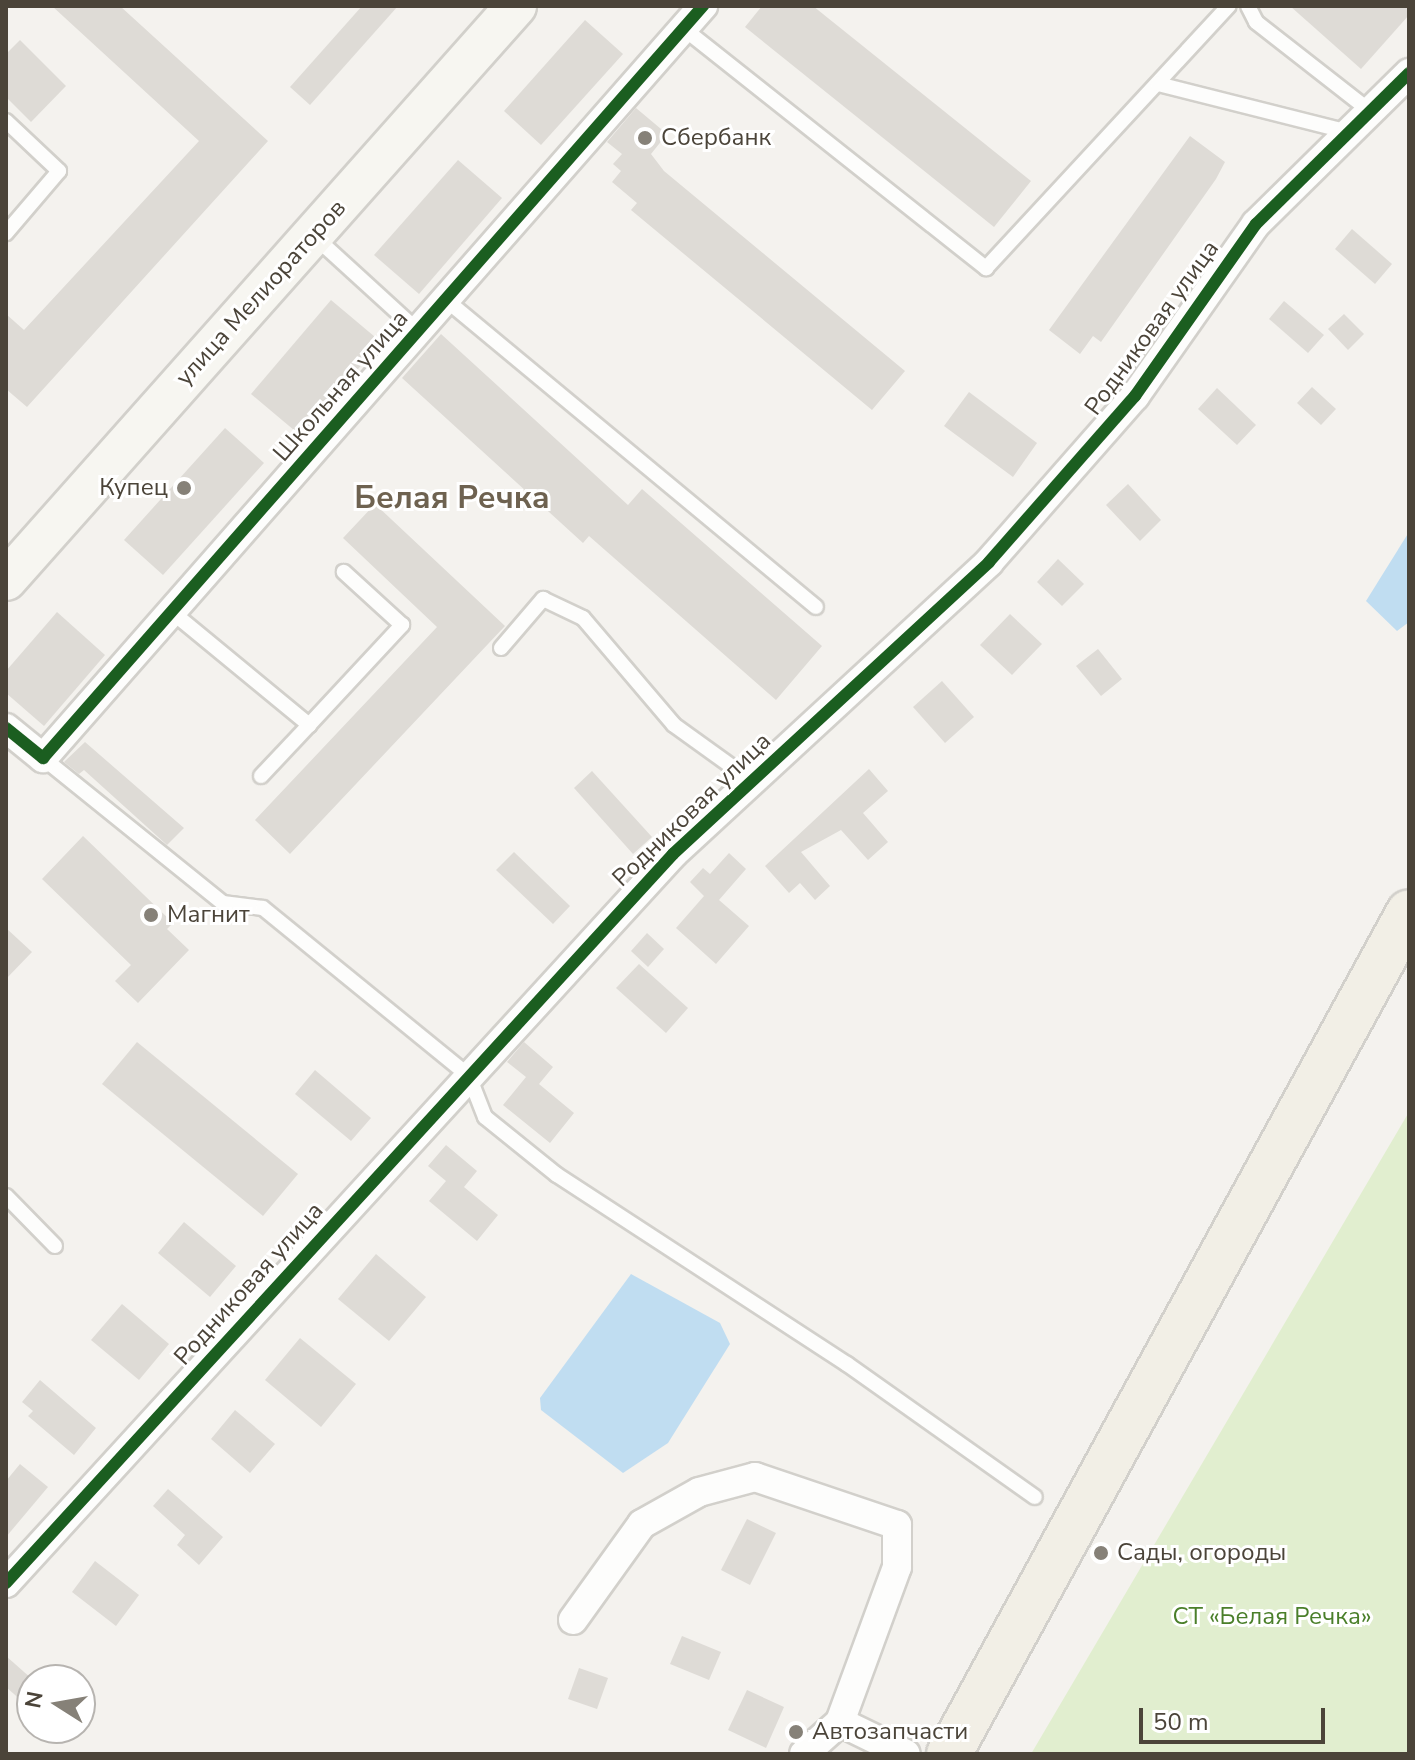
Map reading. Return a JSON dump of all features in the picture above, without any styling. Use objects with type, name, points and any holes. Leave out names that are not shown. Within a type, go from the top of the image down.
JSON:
[{"type":"main road","points":[[949,1754],[1409,912]]},
{"type":"street","name":"улица Мелиораторов","points":[[6,580],[516,6]]},
{"type":"street","name":"Школьная улица","points":[[43,758],[703,6]]},
{"type":"street","name":"Родниковая улица","points":[[6,1583],[673,854],[989,562],[1135,396],[1256,224],[1409,73]]},
{"type":"street","points":[[6,728],[43,758]]},
{"type":"street","points":[[573,1620],[642,1524],[699,1492],[755,1477],[897,1525],[897,1567],[840,1722],[804,1754]]},
{"type":"street","points":[[840,1722],[906,1754]]},
{"type":"lane","points":[[683,28],[986,268],[1229,6]]},
{"type":"lane","points":[[1248,6],[1256,22],[1370,111]]},
{"type":"lane","points":[[1158,84],[1349,132]]},
{"type":"lane","points":[[6,121],[59,171],[6,233]]},
{"type":"lane","points":[[313,235],[418,331]]},
{"type":"lane","points":[[445,299],[816,607]]},
{"type":"lane","points":[[261,776],[402,625],[344,572]]},
{"type":"lane","points":[[501,648],[543,599],[583,618],[674,725],[752,781]]},
{"type":"lane","points":[[172,612],[309,725]]},
{"type":"lane","points":[[43,758],[223,903],[263,908],[469,1076],[485,1117],[557,1175],[847,1364],[1035,1497]]},
{"type":"lane","points":[[6,1196],[55,1246]]},
{"type":"green space","name":"СТ «Белая Речка»","points":[[1409,1112],[1409,1754],[1031,1754]]},
{"type":"water","points":[[1409,532],[1409,622],[1397,631],[1366,601]]},
{"type":"water","points":[[631,1274],[720,1323],[730,1344],[668,1443],[623,1473],[541,1410],[540,1398]]},
{"type":"building","points":[[52,6],[120,6],[268,141],[27,407],[6,389],[6,314],[24,330],[199,141]]},
{"type":"building","points":[[362,6],[398,6],[310,105],[290,87]]},
{"type":"building","points":[[762,6],[813,6],[1031,181],[994,227],[745,27]]},
{"type":"building","points":[[1290,6],[1409,6],[1409,15],[1361,69]]},
{"type":"building","points":[[585,20],[623,54],[541,145],[504,111]]},
{"type":"building","points":[[20,40],[66,86],[31,122],[6,97],[6,54]]},
{"type":"building","points":[[636,108],[667,134],[651,154],[664,171],[905,371],[872,410],[631,210],[637,203],[612,182],[621,171],[613,164],[622,154],[607,142]]},
{"type":"building","points":[[1190,136],[1225,162],[1101,342],[1093,336],[1080,354],[1049,330]]},
{"type":"building","points":[[458,160],[502,198],[419,294],[374,255]]},
{"type":"building","points":[[1352,229],[1392,264],[1375,284],[1335,249]]},
{"type":"building","points":[[331,300],[381,342],[301,436],[251,394]]},
{"type":"building","points":[[1284,301],[1324,335],[1308,353],[1269,319]]},
{"type":"building","points":[[1344,314],[1364,334],[1348,350],[1328,329]]},
{"type":"building","points":[[441,334],[628,505],[642,489],[822,646],[776,700],[589,536],[583,543],[402,378]]},
{"type":"building","points":[[1312,387],[1336,409],[1321,425],[1297,403]]},
{"type":"building","points":[[1217,388],[1256,425],[1237,445],[1198,409]]},
{"type":"building","points":[[969,392],[1037,443],[1013,477],[944,426]]},
{"type":"building","points":[[225,428],[264,463],[163,575],[124,540]]},
{"type":"building","points":[[1128,484],[1161,520],[1140,541],[1106,505]]},
{"type":"building","points":[[375,504],[505,626],[290,854],[255,820],[437,627],[343,538]]},
{"type":"building","points":[[1058,559],[1084,584],[1062,606],[1037,582]]},
{"type":"building","points":[[57,612],[105,655],[44,726],[6,693],[6,671]]},
{"type":"building","points":[[1010,614],[1042,644],[1012,675],[980,645]]},
{"type":"building","points":[[1098,649],[1122,679],[1101,696],[1076,666]]},
{"type":"building","points":[[942,681],[974,717],[945,743],[913,707]]},
{"type":"building","points":[[85,742],[184,828],[167,845],[84,770],[79,774],[64,762]]},
{"type":"building","points":[[869,769],[888,791],[863,813],[888,842],[868,860],[841,830],[801,852],[830,886],[815,900],[800,883],[789,893],[765,866]]},
{"type":"building","points":[[592,771],[652,837],[633,854],[574,788]]},
{"type":"building","points":[[83,836],[173,923],[167,929],[189,950],[138,1003],[115,981],[131,965],[42,879]]},
{"type":"building","points":[[514,852],[570,906],[553,924],[496,870]]},
{"type":"building","points":[[729,853],[746,869],[719,900],[749,926],[716,964],[676,928],[704,896],[690,882],[703,868],[710,874]]},
{"type":"building","points":[[6,928],[32,952],[6,979]]},
{"type":"building","points":[[647,933],[664,949],[648,967],[631,951]]},
{"type":"building","points":[[639,964],[688,1008],[666,1033],[616,988]]},
{"type":"building","points":[[137,1042],[298,1174],[263,1216],[102,1084]]},
{"type":"building","points":[[524,1042],[553,1067],[539,1084],[574,1113],[550,1143],[503,1105],[526,1077],[507,1062]]},
{"type":"building","points":[[315,1070],[371,1118],[351,1141],[295,1094]]},
{"type":"building","points":[[446,1145],[477,1171],[464,1187],[498,1215],[477,1241],[429,1201],[446,1181],[428,1166]]},
{"type":"building","points":[[184,1222],[236,1266],[210,1297],[158,1253]]},
{"type":"building","points":[[376,1254],[426,1297],[389,1341],[338,1299]]},
{"type":"building","points":[[122,1304],[169,1344],[139,1380],[91,1340]]},
{"type":"building","points":[[300,1338],[356,1384],[321,1427],[265,1380]]},
{"type":"building","points":[[40,1380],[96,1428],[74,1455],[28,1416],[33,1411],[22,1402]]},
{"type":"building","points":[[235,1410],[275,1444],[250,1473],[211,1439]]},
{"type":"building","points":[[20,1464],[48,1487],[6,1537],[6,1481]]},
{"type":"building","points":[[168,1489],[223,1537],[199,1565],[177,1545],[185,1535],[153,1506]]},
{"type":"building","points":[[747,1519],[776,1533],[750,1585],[721,1570]]},
{"type":"building","points":[[95,1561],[139,1595],[116,1626],[72,1592]]},
{"type":"building","points":[[682,1636],[721,1652],[709,1680],[670,1664]]},
{"type":"building","points":[[6,1656],[16,1665],[16,1696],[6,1687]]},
{"type":"building","points":[[579,1668],[608,1678],[597,1709],[568,1699]]},
{"type":"building","points":[[747,1690],[784,1707],[766,1748],[728,1730]]},
{"type":"cycle path","points":[[6,728],[43,758],[703,6]]},
{"type":"cycle path","points":[[6,1583],[673,854],[989,562],[1135,396],[1256,224],[1409,73]]},
{"type":"place","name":"Сбербанк","points":[[645,138]]},
{"type":"place","name":"Купец","points":[[184,488]]},
{"type":"place","name":"Магнит","points":[[151,915]]},
{"type":"place","name":"Сады, огороды","points":[[1101,1553]]},
{"type":"place","name":"Автозапчасти","points":[[796,1732]]},
{"type":"district","name":"Белая Речка","points":[[452,498]]}]
